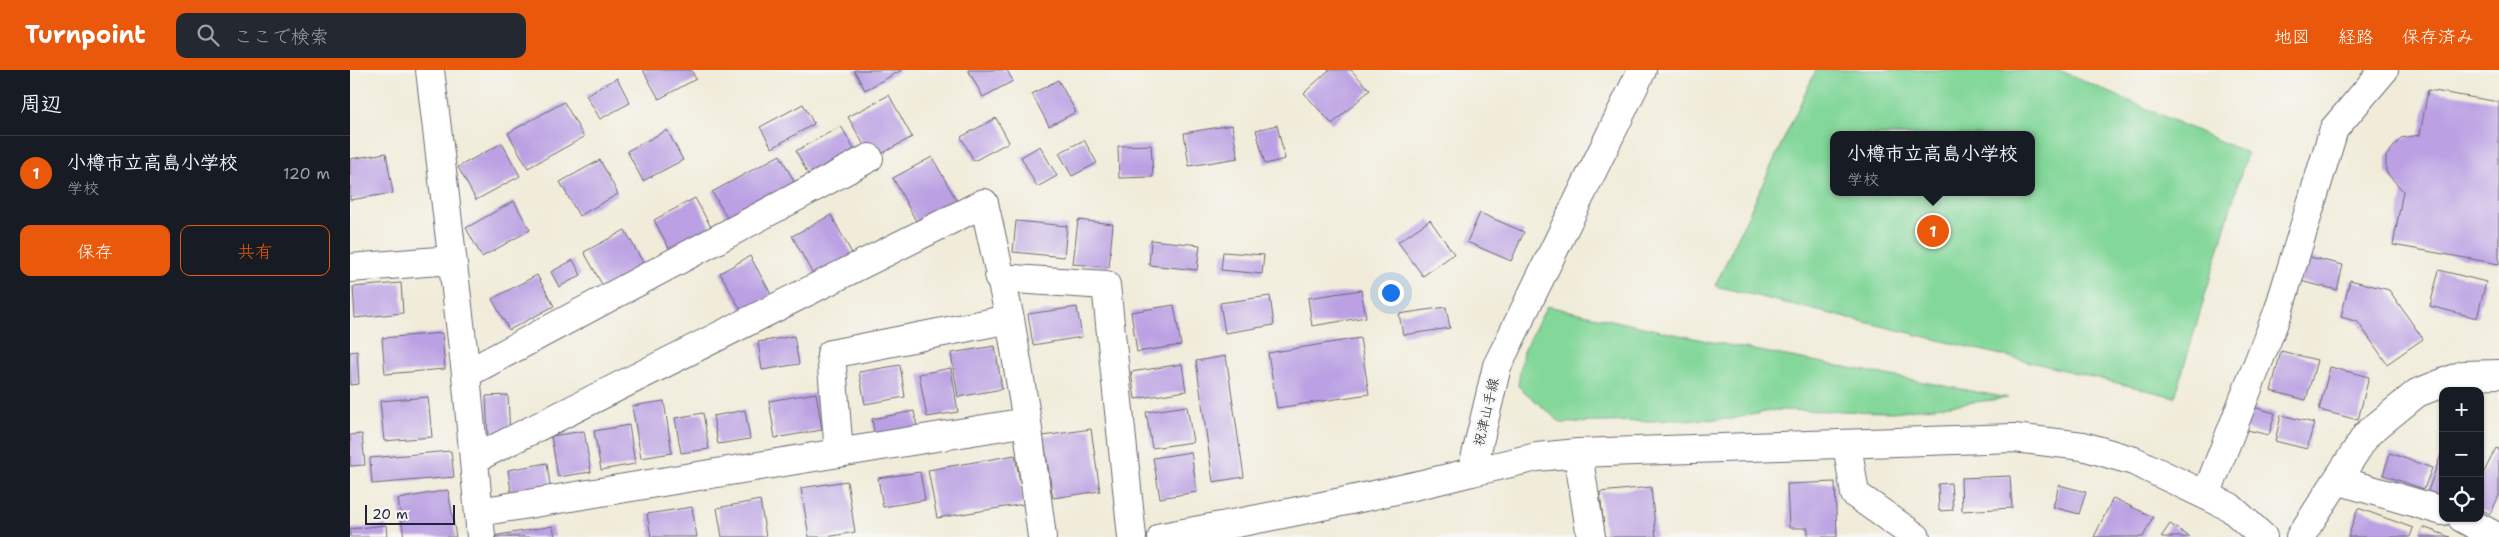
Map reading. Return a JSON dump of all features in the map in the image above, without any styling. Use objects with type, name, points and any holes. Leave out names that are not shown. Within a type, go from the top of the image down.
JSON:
[{"type":"street","points":[[430,70],[466,374],[480,524],[839,453],[1027,422]]},
{"type":"street","name":"祝津山手線","points":[[1472,472],[1497,366],[1642,70]]},
{"type":"street","points":[[2206,496],[2278,312],[2334,129],[2384,70]]},
{"type":"street","points":[[466,374],[869,158]]},
{"type":"street","points":[[474,459],[984,203],[999,278],[1010,319],[1027,422],[1042,537]]},
{"type":"street","points":[[350,268],[451,260]]},
{"type":"street","points":[[999,278],[1106,284],[1132,537]]},
{"type":"street","points":[[839,453],[831,354],[1010,319]]},
{"type":"street","points":[[2300,537],[2367,434],[2417,393],[2463,375],[2497,371]]},
{"type":"street","points":[[1162,537],[1278,526],[1401,490],[1537,457],[1578,453],[2014,438],[2083,446],[2134,460],[2230,507],[2264,537]]},
{"type":"street","points":[[1847,444],[1855,494],[1916,537]]},
{"type":"street","points":[[1578,453],[1591,537]]},
{"type":"street","points":[[2337,480],[2439,510]]},
{"type":"street","points":[[2469,522],[2497,537]]},
{"type":"green space","points":[[1816,70],[2059,70],[2247,153],[2175,397],[1715,286]]},
{"type":"green space","points":[[1547,306],[1707,341],[2008,398],[1893,412],[1775,410],[1732,419],[1561,423],[1518,386],[1523,351]]},
{"type":"building","points":[[643,70],[691,70],[696,79],[659,99]]},
{"type":"building","points":[[854,70],[902,70],[865,90]]},
{"type":"building","points":[[968,70],[1007,70],[1013,81],[983,97]]},
{"type":"building","points":[[1329,70],[1351,70],[1370,90],[1332,124],[1304,93]]},
{"type":"building","points":[[617,78],[630,103],[600,119],[586,95]]},
{"type":"building","points":[[1058,80],[1076,112],[1049,126],[1032,94]]},
{"type":"building","points":[[2428,90],[2499,102],[2499,264],[2393,245],[2403,191],[2386,172],[2386,156],[2401,138],[2420,135]]},
{"type":"building","points":[[889,95],[912,137],[872,159],[848,117]]},
{"type":"building","points":[[564,102],[584,137],[528,168],[508,133]]},
{"type":"building","points":[[803,104],[814,124],[772,148],[760,127]]},
{"type":"building","points":[[996,118],[1009,142],[974,161],[961,137]]},
{"type":"building","points":[[1232,125],[1238,158],[1189,166],[1184,133]]},
{"type":"building","points":[[1277,125],[1285,159],[1265,164],[1256,130]]},
{"type":"building","points":[[841,126],[855,151],[809,176],[796,151]]},
{"type":"building","points":[[667,130],[683,160],[643,181],[627,151]]},
{"type":"building","points":[[1084,140],[1097,163],[1072,176],[1059,153]]},
{"type":"building","points":[[502,143],[520,176],[476,200],[458,167]]},
{"type":"building","points":[[1151,145],[1153,177],[1119,178],[1118,146]]},
{"type":"building","points":[[1040,146],[1057,176],[1037,187],[1021,157]]},
{"type":"building","points":[[386,153],[393,193],[350,200],[350,159]]},
{"type":"building","points":[[780,155],[797,187],[730,223],[712,192]]},
{"type":"building","points":[[932,157],[957,201],[917,223],[893,178]]},
{"type":"building","points":[[600,160],[618,194],[579,216],[560,182]]},
{"type":"building","points":[[695,198],[712,229],[671,252],[654,220]]},
{"type":"building","points":[[514,201],[530,230],[482,257],[466,228]]},
{"type":"building","points":[[1480,213],[1524,232],[1511,261],[1467,242]]},
{"type":"building","points":[[831,215],[854,257],[815,278],[792,236]]},
{"type":"building","points":[[1078,220],[1113,224],[1109,267],[1073,264]]},
{"type":"building","points":[[1430,220],[1454,254],[1423,276],[1398,242]]},
{"type":"building","points":[[1016,221],[1067,226],[1064,257],[1013,252]]},
{"type":"building","points":[[625,230],[645,266],[604,288],[584,252]]},
{"type":"building","points":[[1151,240],[1200,245],[1197,270],[1149,265]]},
{"type":"building","points":[[1223,252],[1264,255],[1262,274],[1221,270]]},
{"type":"building","points":[[750,256],[772,296],[742,312],[720,273]]},
{"type":"building","points":[[2306,256],[2343,265],[2337,290],[2300,281]]},
{"type":"building","points":[[573,260],[581,275],[559,287],[551,272]]},
{"type":"building","points":[[2439,270],[2486,282],[2477,318],[2430,306]]},
{"type":"building","points":[[537,275],[554,306],[509,330],[492,299]]},
{"type":"building","points":[[2350,280],[2389,290],[2423,339],[2387,364],[2358,322],[2341,317]]},
{"type":"building","points":[[401,283],[403,313],[355,318],[353,287]]},
{"type":"building","points":[[1361,290],[1366,317],[1312,326],[1308,298]]},
{"type":"building","points":[[1270,296],[1274,325],[1225,333],[1220,303]]},
{"type":"building","points":[[1174,305],[1181,345],[1137,352],[1131,312]]},
{"type":"building","points":[[1077,307],[1082,337],[1033,345],[1028,314]]},
{"type":"building","points":[[1446,307],[1450,328],[1403,335],[1399,314]]},
{"type":"building","points":[[442,333],[445,369],[385,374],[382,338]]},
{"type":"building","points":[[794,336],[799,364],[762,370],[758,342]]},
{"type":"building","points":[[1360,338],[1369,394],[1277,408],[1268,353]]},
{"type":"building","points":[[995,346],[1002,389],[958,397],[951,353]]},
{"type":"building","points":[[357,351],[359,384],[350,385],[350,352]]},
{"type":"building","points":[[2281,351],[2317,360],[2306,400],[2271,391]]},
{"type":"building","points":[[1226,356],[1244,477],[1213,482],[1196,361]]},
{"type":"building","points":[[1182,364],[1186,391],[1135,399],[1131,372]]},
{"type":"building","points":[[900,365],[905,397],[865,404],[859,372]]},
{"type":"building","points":[[2330,367],[2369,377],[2358,420],[2319,410]]},
{"type":"building","points":[[951,368],[958,412],[927,417],[919,374]]},
{"type":"building","points":[[816,393],[822,430],[775,438],[769,401]]},
{"type":"building","points":[[508,395],[510,437],[488,438],[486,396]]},
{"type":"building","points":[[428,397],[432,437],[384,441],[380,401]]},
{"type":"building","points":[[664,401],[672,453],[641,458],[632,406]]},
{"type":"building","points":[[1187,406],[1193,442],[1152,448],[1146,412]]},
{"type":"building","points":[[2249,406],[2275,413],[2269,435],[2243,429]]},
{"type":"building","points":[[745,410],[750,439],[718,444],[713,416]]},
{"type":"building","points":[[914,411],[918,431],[875,438],[872,419]]},
{"type":"building","points":[[703,413],[709,449],[681,453],[675,418]]},
{"type":"building","points":[[2281,415],[2314,423],[2307,449],[2275,441]]},
{"type":"building","points":[[629,425],[635,464],[601,470],[594,431]]},
{"type":"building","points":[[1091,429],[1100,491],[1053,498],[1043,436]]},
{"type":"building","points":[[584,431],[591,472],[558,477],[551,436]]},
{"type":"building","points":[[362,434],[365,465],[350,466],[350,435]]},
{"type":"building","points":[[2496,448],[2499,449],[2499,496],[2490,514],[2484,511],[2484,472]]},
{"type":"building","points":[[451,451],[454,477],[372,484],[370,458]]},
{"type":"building","points":[[1191,452],[1197,492],[1160,498],[1153,458]]},
{"type":"building","points":[[2390,453],[2432,468],[2424,489],[2383,475]]},
{"type":"building","points":[[1015,455],[1024,504],[937,518],[928,470]]},
{"type":"building","points":[[2439,460],[2439,495],[2428,491]]},
{"type":"building","points":[[547,463],[551,493],[512,499],[508,470]]},
{"type":"building","points":[[920,472],[925,500],[883,507],[878,478]]},
{"type":"building","points":[[2010,476],[2012,508],[1962,511],[1961,478]]},
{"type":"building","points":[[847,481],[855,532],[827,537],[809,537],[801,488]]},
{"type":"building","points":[[1835,482],[1837,537],[1808,537],[1808,528],[1789,528],[1787,484]]},
{"type":"building","points":[[1951,483],[1953,510],[1939,511],[1938,484]]},
{"type":"building","points":[[2059,485],[2086,492],[2079,514],[2053,507]]},
{"type":"building","points":[[1651,487],[1656,537],[1605,537],[1600,492]]},
{"type":"building","points":[[448,490],[456,537],[404,537],[398,499]]},
{"type":"building","points":[[2113,498],[2153,517],[2143,537],[2094,537]]},
{"type":"building","points":[[760,500],[766,537],[722,537],[717,508]]},
{"type":"building","points":[[692,507],[697,537],[651,537],[647,514]]},
{"type":"building","points":[[2358,508],[2413,528],[2410,537],[2348,537]]},
{"type":"building","points":[[2170,524],[2190,537],[2161,537]]},
{"type":"building","points":[[386,525],[387,537],[350,537],[350,529]]},
{"type":"building","points":[[553,526],[555,537],[493,537],[493,536]]},
{"type":"building","points":[[2423,527],[2450,537],[2419,537]]},
{"type":"place","name":"小樽市立高島小学校","points":[[1933,231]]}]
